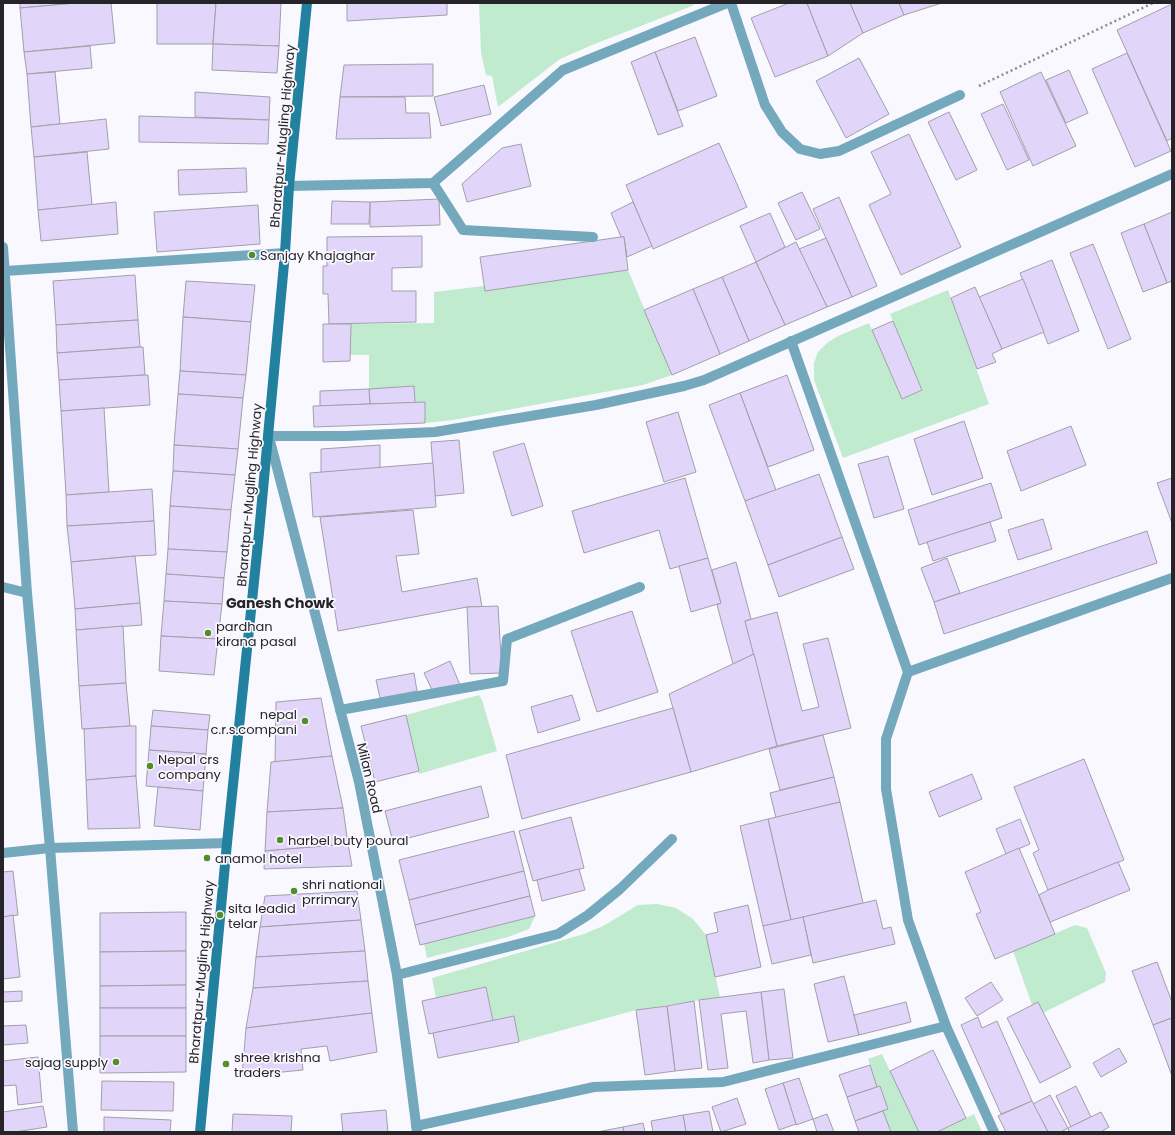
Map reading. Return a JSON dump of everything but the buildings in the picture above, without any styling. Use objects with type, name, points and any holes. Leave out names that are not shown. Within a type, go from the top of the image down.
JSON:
[{"type":"main road","name":"Bharatpur-Mugling Highway","points":[[200,1132],[227,843],[259,533],[285,253],[289,186],[307,3]]},
{"type":"street","points":[[289,186],[433,183],[563,70],[727,3]]},
{"type":"street","points":[[731,3],[765,105],[782,132],[800,148],[820,154],[838,151],[960,95]]},
{"type":"street","points":[[268,436],[347,436],[434,432],[596,406],[684,386],[704,380],[1172,174]]},
{"type":"street","points":[[433,183],[463,230],[593,237]]},
{"type":"street","points":[[3,247],[27,594],[50,848],[73,1132]]},
{"type":"street","points":[[5,271],[285,253]]},
{"type":"street","points":[[791,341],[908,672],[886,739],[886,790],[908,920],[946,1026],[994,1132]]},
{"type":"street","name":"Milan Road","points":[[268,436],[359,782],[397,975],[416,1129]]},
{"type":"street","points":[[908,672],[1172,578]]},
{"type":"street","points":[[3,587],[27,594]]},
{"type":"street","points":[[340,710],[503,681],[507,639],[640,587]]},
{"type":"street","points":[[397,975],[558,934],[588,915],[615,893],[672,840]]},
{"type":"street","points":[[3,853],[50,848],[227,843]]},
{"type":"street","points":[[416,1129],[594,1087],[723,1082],[946,1026]]},
{"type":"path","points":[[960,95],[1153,3]]},
{"type":"green space","points":[[479,3],[695,3],[692,6],[560,59],[498,107],[492,76],[486,75],[481,53]]},
{"type":"green space","points":[[628,270],[672,375],[643,385],[453,420],[425,423],[425,403],[415,403],[414,386],[369,389],[369,355],[350,355],[351,324],[434,323],[434,292],[484,286],[485,291]]},
{"type":"green space","points":[[948,290],[989,404],[843,458],[814,380],[814,363],[818,352],[827,343],[838,336],[869,323],[902,399],[922,390],[890,314]]},
{"type":"green space","points":[[479,695],[482,700],[497,751],[419,774],[406,715]]},
{"type":"green space","points":[[657,904],[676,908],[693,919],[706,935],[720,997],[636,1010],[519,1042],[514,1017],[493,1021],[486,987],[436,998],[432,978],[584,934],[603,926],[638,905]]},
{"type":"green space","points":[[535,916],[529,929],[508,937],[427,958],[424,943]]},
{"type":"green space","points":[[1075,925],[1087,928],[1106,973],[1105,982],[1043,1013],[1038,1002],[1032,1005],[1013,951]]},
{"type":"green space","points":[[882,1054],[919,1132],[891,1132],[883,1111],[880,1086],[877,1087],[868,1059]]},
{"type":"green space","points":[[974,1114],[982,1132],[937,1132]]},
{"type":"place","name":"Sanjay Khajaghar","points":[[252,255]]},
{"type":"place","name":"pardhan kirana pasal","points":[[208,633]]},
{"type":"place","name":"nepal c.r.s.compani","points":[[305,721]]},
{"type":"place","name":"Nepal crs company","points":[[150,766]]},
{"type":"place","name":"harbel buty poural","points":[[280,840]]},
{"type":"place","name":"anamol hotel","points":[[207,858]]},
{"type":"place","name":"shri national prrimary","points":[[294,891]]},
{"type":"place","name":"sita leadid telar","points":[[220,915]]},
{"type":"place","name":"sajag supply","points":[[116,1062]]},
{"type":"place","name":"shree krishna traders","points":[[226,1064]]},
{"type":"district","name":"Ganesh Chowk","points":[[280,603]]}]
